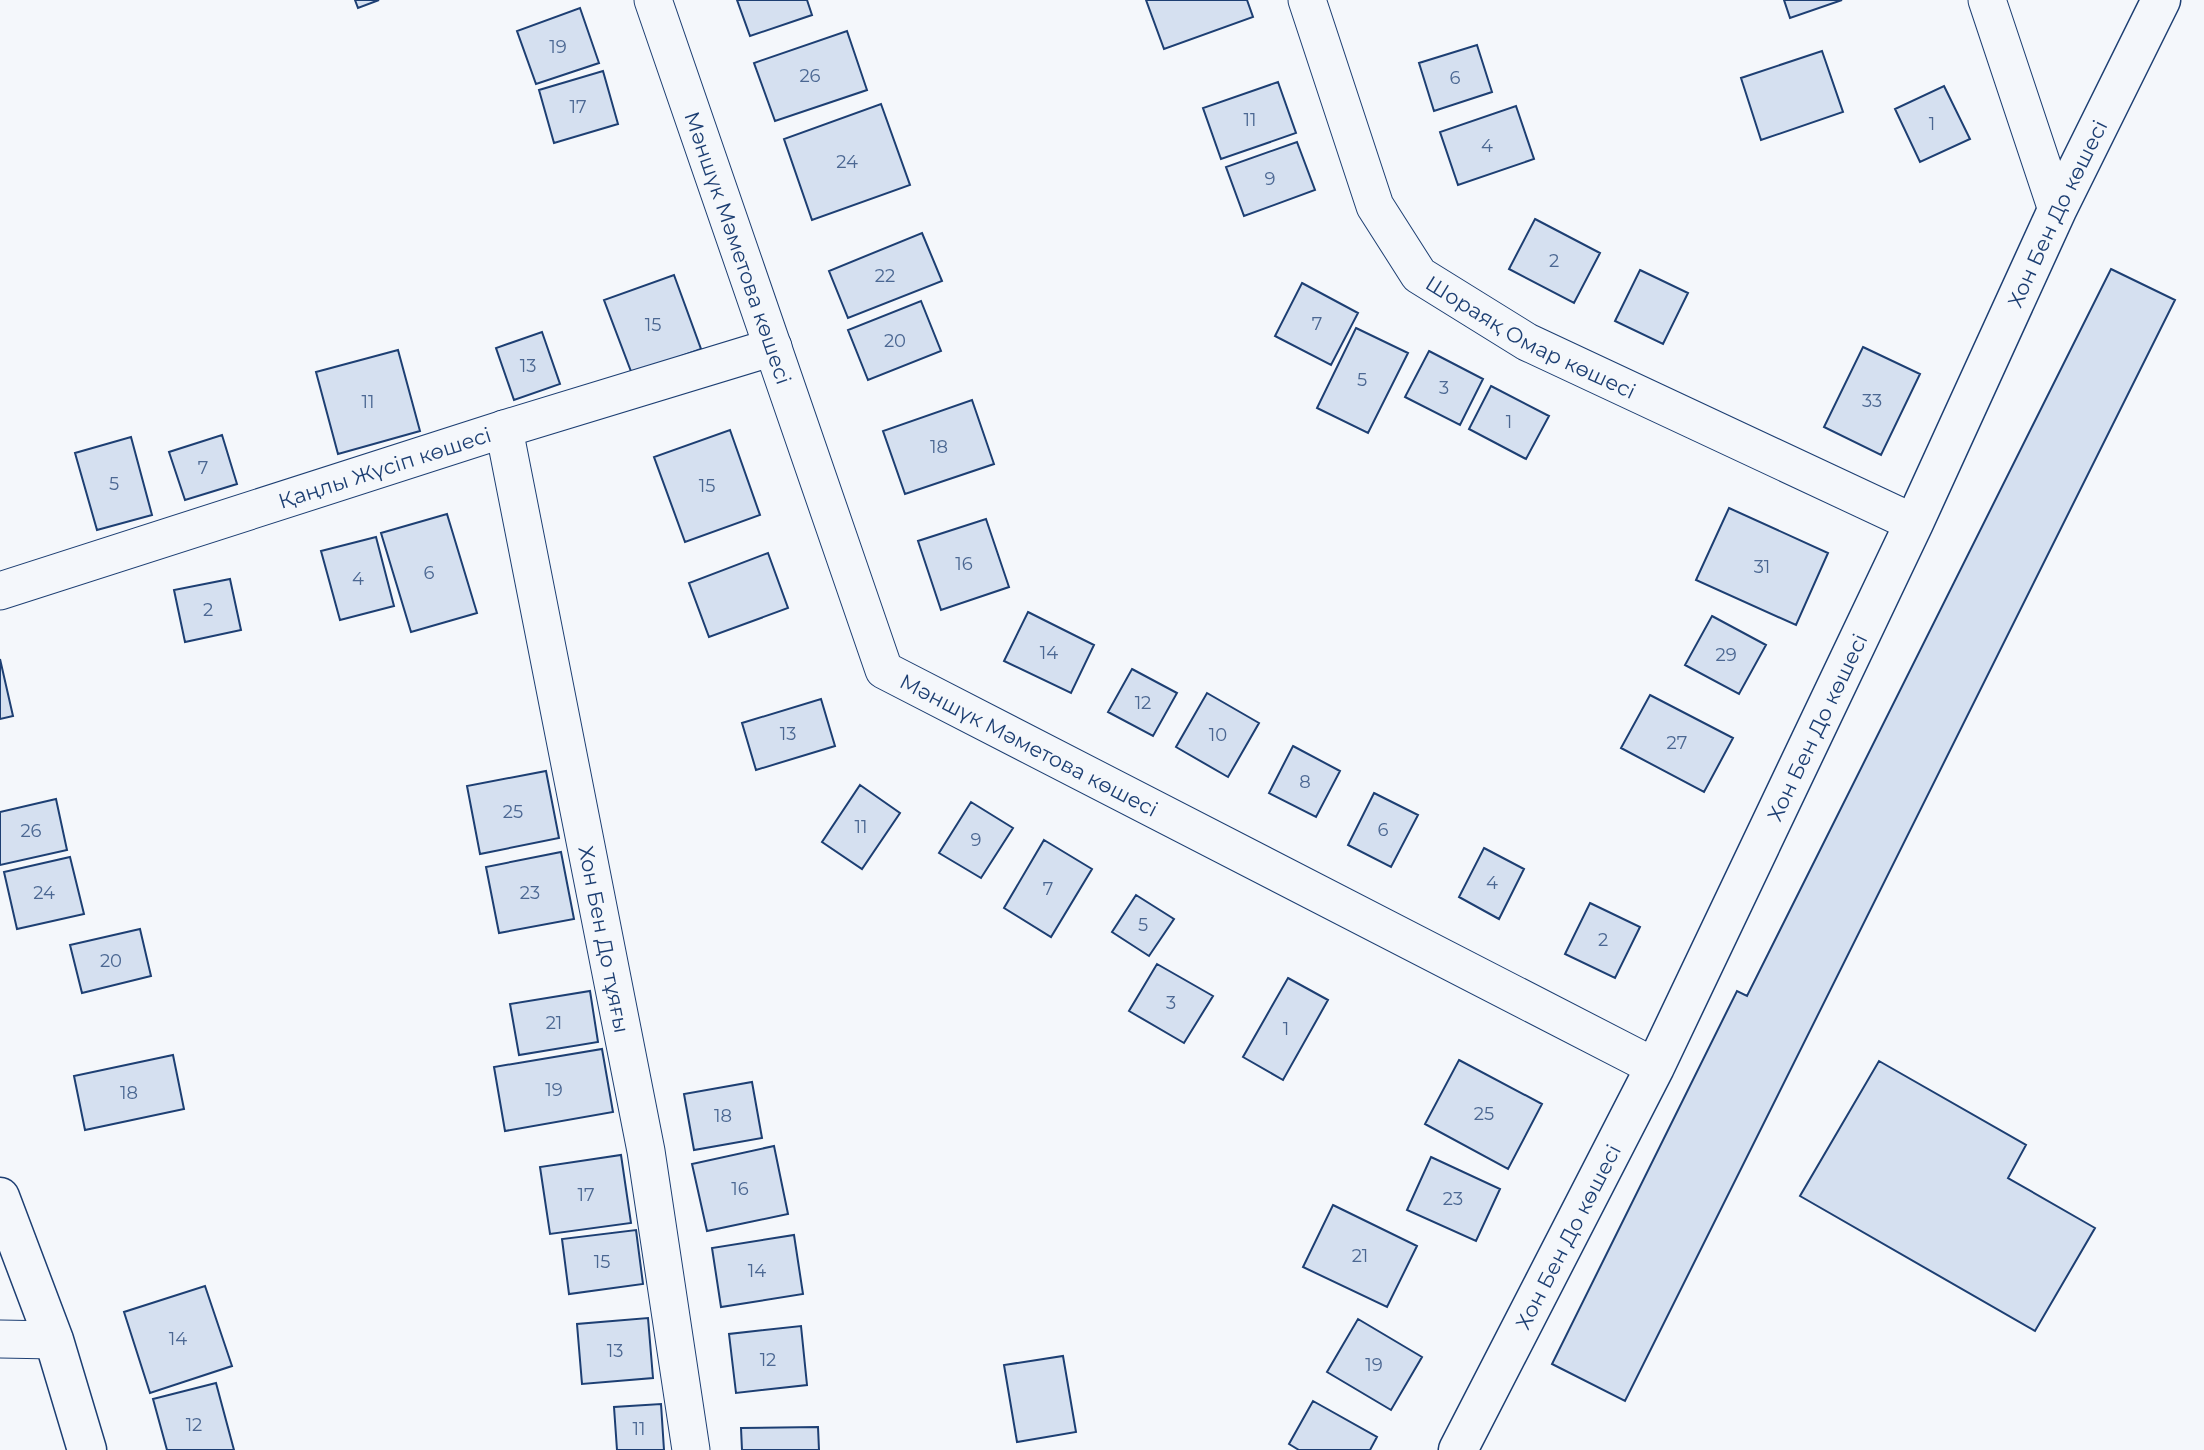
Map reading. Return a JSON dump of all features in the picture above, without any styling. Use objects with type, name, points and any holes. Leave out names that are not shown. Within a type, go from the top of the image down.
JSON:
[{"type":"street","name":"Мәншүк Мәметова көшесі","points":[[653,0],[884,670],[1655,1068]]},
{"type":"street","name":"Шораяқ Омар көшесі","points":[[1307,0],[1375,206],[1419,275],[1527,342],[1914,523]]},
{"type":"street","points":[[1987,0],[2057,210]]},
{"type":"street","name":"Хон Бен До көшесі","points":[[1458,1450],[1655,1068],[1914,523],[2057,210],[2161,0]]},
{"type":"street","name":"Қаңлы Жүсіп көшесі","points":[[0,592],[504,429],[773,347]]},
{"type":"street","name":"Хон Бен До тұяғы","points":[[504,429],[646,1151],[691,1450]]},
{"type":"street","points":[[0,1197],[54,1340],[87,1450]]},
{"type":"street","points":[[0,1339],[54,1340]]},
{"type":"building","points":[[355,0],[379,0],[358,8]]},
{"type":"building","points":[[737,0],[807,0],[812,15],[750,36]]},
{"type":"building","points":[[1146,0],[1247,0],[1253,17],[1164,49]]},
{"type":"building","points":[[1784,0],[1842,0],[1790,18]]},
{"type":"building","points":[[580,8],[599,63],[536,84],[517,31]]},
{"type":"building","points":[[847,31],[867,90],[775,121],[754,63]]},
{"type":"building","points":[[1477,45],[1492,92],[1434,111],[1419,63]]},
{"type":"building","points":[[1822,51],[1843,112],[1761,140],[1741,78]]},
{"type":"building","points":[[603,71],[618,124],[554,143],[539,90]]},
{"type":"building","points":[[1278,82],[1296,133],[1221,159],[1203,108]]},
{"type":"building","points":[[1944,86],[1970,139],[1920,162],[1895,109]]},
{"type":"building","points":[[881,104],[910,185],[812,220],[784,139]]},
{"type":"building","points":[[1516,106],[1534,159],[1458,185],[1440,132]]},
{"type":"building","points":[[1297,142],[1315,190],[1244,216],[1226,167]]},
{"type":"building","points":[[1535,219],[1600,253],[1574,303],[1509,269]]},
{"type":"building","points":[[922,233],[942,281],[848,318],[829,271]]},
{"type":"building","points":[[2111,269],[2175,300],[1625,1401],[1552,1364],[1737,991],[1747,996]]},
{"type":"building","points":[[1640,270],[1688,293],[1663,344],[1615,321]]},
{"type":"building","points":[[674,275],[701,349],[632,374],[604,300]]},
{"type":"building","points":[[1302,283],[1358,313],[1331,365],[1275,336]]},
{"type":"building","points":[[921,301],[941,351],[868,380],[848,330]]},
{"type":"building","points":[[1356,328],[1408,353],[1368,433],[1317,408]]},
{"type":"building","points":[[542,332],[560,384],[514,400],[496,348]]},
{"type":"building","points":[[1863,347],[1920,374],[1881,455],[1824,427]]},
{"type":"building","points":[[398,350],[420,431],[338,454],[316,372]]},
{"type":"building","points":[[1429,351],[1483,379],[1460,425],[1405,397]]},
{"type":"building","points":[[1491,386],[1549,416],[1526,459],[1469,429]]},
{"type":"building","points":[[972,400],[994,464],[905,494],[883,431]]},
{"type":"building","points":[[730,430],[760,515],[685,542],[654,457]]},
{"type":"building","points":[[222,435],[237,484],[185,500],[169,452]]},
{"type":"building","points":[[131,437],[152,515],[97,530],[75,453]]},
{"type":"building","points":[[1729,508],[1828,553],[1796,625],[1696,580]]},
{"type":"building","points":[[447,514],[477,613],[411,632],[381,533]]},
{"type":"building","points":[[986,519],[1009,587],[941,610],[918,541]]},
{"type":"building","points":[[376,537],[394,606],[340,620],[321,551]]},
{"type":"building","points":[[768,553],[788,608],[709,637],[689,583]]},
{"type":"building","points":[[230,579],[241,630],[185,642],[174,590]]},
{"type":"building","points":[[1028,612],[1094,645],[1071,693],[1004,661]]},
{"type":"building","points":[[1712,616],[1766,645],[1739,694],[1685,665]]},
{"type":"building","points":[[0,659],[13,716],[0,719]]},
{"type":"building","points":[[1132,669],[1177,693],[1153,736],[1108,712]]},
{"type":"building","points":[[1207,693],[1259,723],[1228,777],[1176,747]]},
{"type":"building","points":[[1650,695],[1733,738],[1704,792],[1621,748]]},
{"type":"building","points":[[821,699],[835,746],[756,770],[742,723]]},
{"type":"building","points":[[1293,746],[1340,771],[1316,817],[1269,793]]},
{"type":"building","points":[[546,771],[559,838],[480,854],[467,786]]},
{"type":"building","points":[[860,785],[900,813],[862,869],[822,842]]},
{"type":"building","points":[[1374,793],[1418,815],[1391,867],[1348,845]]},
{"type":"building","points":[[56,799],[67,850],[0,865],[0,812]]},
{"type":"building","points":[[971,802],[1013,828],[981,878],[939,853]]},
{"type":"building","points":[[1044,840],[1092,869],[1051,937],[1004,908]]},
{"type":"building","points":[[1484,848],[1524,869],[1499,919],[1459,897]]},
{"type":"building","points":[[561,852],[574,919],[499,933],[486,867]]},
{"type":"building","points":[[70,857],[84,914],[17,929],[4,872]]},
{"type":"building","points":[[1136,895],[1174,919],[1149,956],[1112,932]]},
{"type":"building","points":[[1590,903],[1640,927],[1615,978],[1565,954]]},
{"type":"building","points":[[140,929],[151,976],[82,993],[70,945]]},
{"type":"building","points":[[1157,964],[1213,996],[1184,1043],[1129,1011]]},
{"type":"building","points":[[1288,978],[1328,1000],[1283,1080],[1243,1057]]},
{"type":"building","points":[[590,991],[598,1042],[519,1055],[510,1004]]},
{"type":"building","points":[[602,1049],[613,1112],[505,1131],[494,1067]]},
{"type":"building","points":[[173,1055],[184,1109],[85,1130],[74,1076]]},
{"type":"building","points":[[1459,1060],[1542,1104],[1508,1169],[1425,1124]]},
{"type":"building","points":[[1879,1061],[2026,1145],[2008,1178],[2095,1228],[2035,1331],[1800,1196]]},
{"type":"building","points":[[752,1082],[762,1138],[694,1150],[684,1094]]},
{"type":"building","points":[[774,1146],[788,1214],[707,1231],[692,1164]]},
{"type":"building","points":[[621,1155],[631,1223],[550,1234],[540,1167]]},
{"type":"building","points":[[1431,1157],[1500,1189],[1476,1241],[1407,1210]]},
{"type":"building","points":[[1333,1205],[1417,1246],[1387,1307],[1303,1267]]},
{"type":"building","points":[[636,1230],[643,1284],[569,1294],[562,1239]]},
{"type":"building","points":[[794,1235],[803,1294],[721,1307],[712,1248]]},
{"type":"building","points":[[205,1286],[232,1366],[150,1393],[124,1312]]},
{"type":"building","points":[[648,1318],[653,1378],[582,1384],[577,1324]]},
{"type":"building","points":[[1358,1319],[1422,1357],[1391,1410],[1327,1372]]},
{"type":"building","points":[[801,1326],[807,1385],[736,1393],[729,1334]]},
{"type":"building","points":[[1063,1356],[1076,1432],[1017,1442],[1004,1365]]},
{"type":"building","points":[[216,1383],[234,1450],[167,1450],[153,1399]]},
{"type":"building","points":[[1313,1401],[1377,1437],[1370,1450],[1299,1450],[1289,1444]]},
{"type":"building","points":[[661,1404],[664,1450],[617,1450],[614,1407]]},
{"type":"building","points":[[818,1427],[819,1450],[742,1450],[741,1428]]}]
